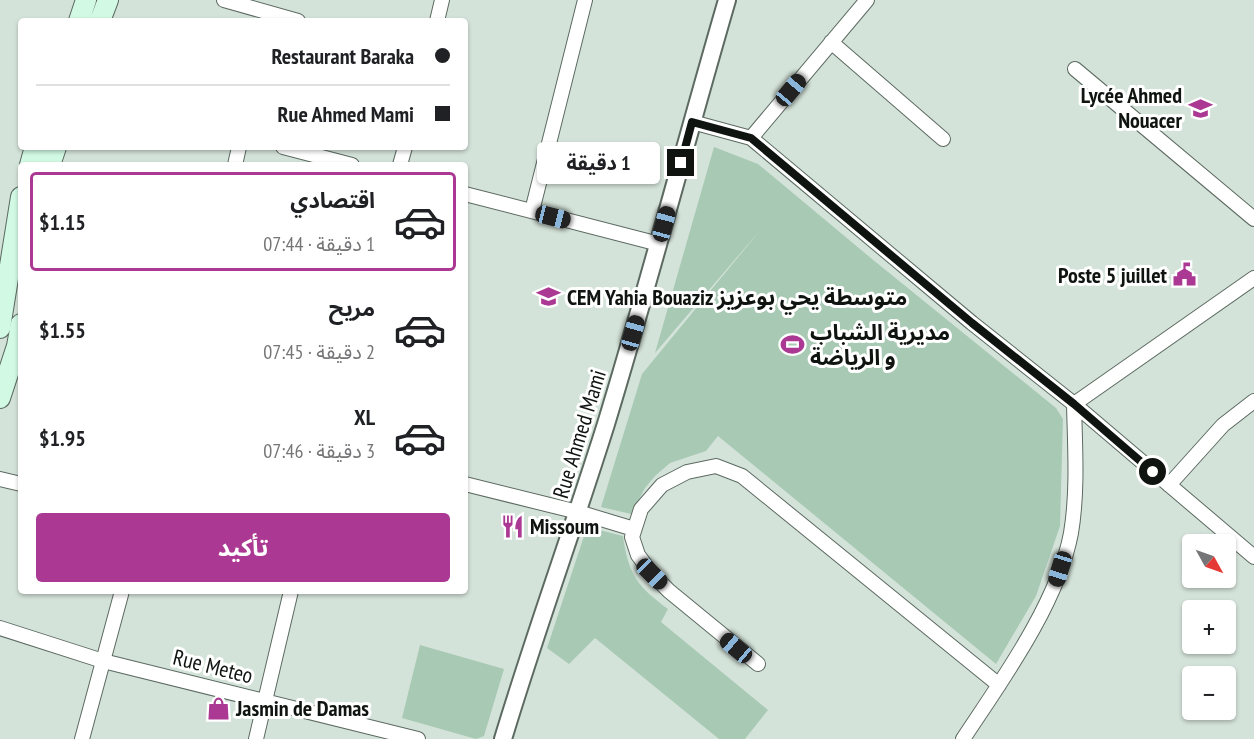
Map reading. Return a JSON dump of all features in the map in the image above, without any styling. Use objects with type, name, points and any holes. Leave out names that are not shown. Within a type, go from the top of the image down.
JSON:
[{"type":"main road","points":[[80,18],[86,0]]},
{"type":"main road","points":[[101,18],[108,0]]},
{"type":"main road","points":[[2,321],[18,217]]},
{"type":"main road","points":[[0,398],[14,377],[18,340]]},
{"type":"street","points":[[224,0],[273,18],[278,0]]},
{"type":"street","points":[[438,18],[442,0]]},
{"type":"street","points":[[532,211],[585,0]]},
{"type":"street","name":"Rue Ahmed Mami","points":[[503,739],[528,656],[578,512],[659,244],[727,0]]},
{"type":"street","points":[[751,138],[867,0]]},
{"type":"street","points":[[831,42],[943,139]]},
{"type":"street","points":[[1075,69],[1254,219]]},
{"type":"street","points":[[692,122],[751,138],[972,323],[1074,404],[1254,557]]},
{"type":"street","points":[[294,150],[340,162]]},
{"type":"street","points":[[468,195],[659,244]]},
{"type":"street","points":[[1074,404],[1254,278]]},
{"type":"street","points":[[1169,485],[1223,425],[1254,401]]},
{"type":"street","points":[[963,739],[1023,645],[1054,587],[1071,533],[1075,476],[1074,404]]},
{"type":"street","points":[[758,664],[669,591],[638,555],[632,537],[641,510],[662,485],[687,472],[716,466],[742,476],[999,685]]},
{"type":"street","points":[[0,479],[18,483]]},
{"type":"street","points":[[468,485],[578,512],[634,529]]},
{"type":"street","points":[[82,739],[121,594]]},
{"type":"street","points":[[256,739],[290,594]]},
{"type":"street","name":"Rue Meteo","points":[[0,628],[103,661],[399,737],[418,739]]},
{"type":"green space","points":[[714,147],[758,164],[1056,408],[1063,419],[1060,526],[1036,596],[996,664],[718,436],[706,451],[670,463],[655,476],[645,488],[631,514],[601,507],[642,374],[762,228],[655,353]]},
{"type":"green space","points":[[587,527],[623,536],[628,560],[636,578],[649,594],[668,609],[661,622],[768,710],[745,739],[719,739],[595,638],[569,664],[547,648]]},
{"type":"green space","points":[[420,645],[504,669],[484,736],[476,739],[402,718]]},
{"type":"place","name":"Lycée Ahmed Nouacer","points":[[1200,108]]},
{"type":"place","name":"Poste 5 juillet","points":[[1185,275]]},
{"type":"place","name":"CEM Yahia Bouaziz متوسطة يحي بوعزيز","points":[[549,297]]},
{"type":"place","name":"مديرية الشباب و الرياضة","points":[[792,345]]},
{"type":"place","name":"Missoum","points":[[512,526]]},
{"type":"place","name":"Jasmin de Damas","points":[[218,708]]},
{"type":"route","points":[[681,163],[692,122],[751,138],[972,323],[1074,404],[1153,472]]}]
